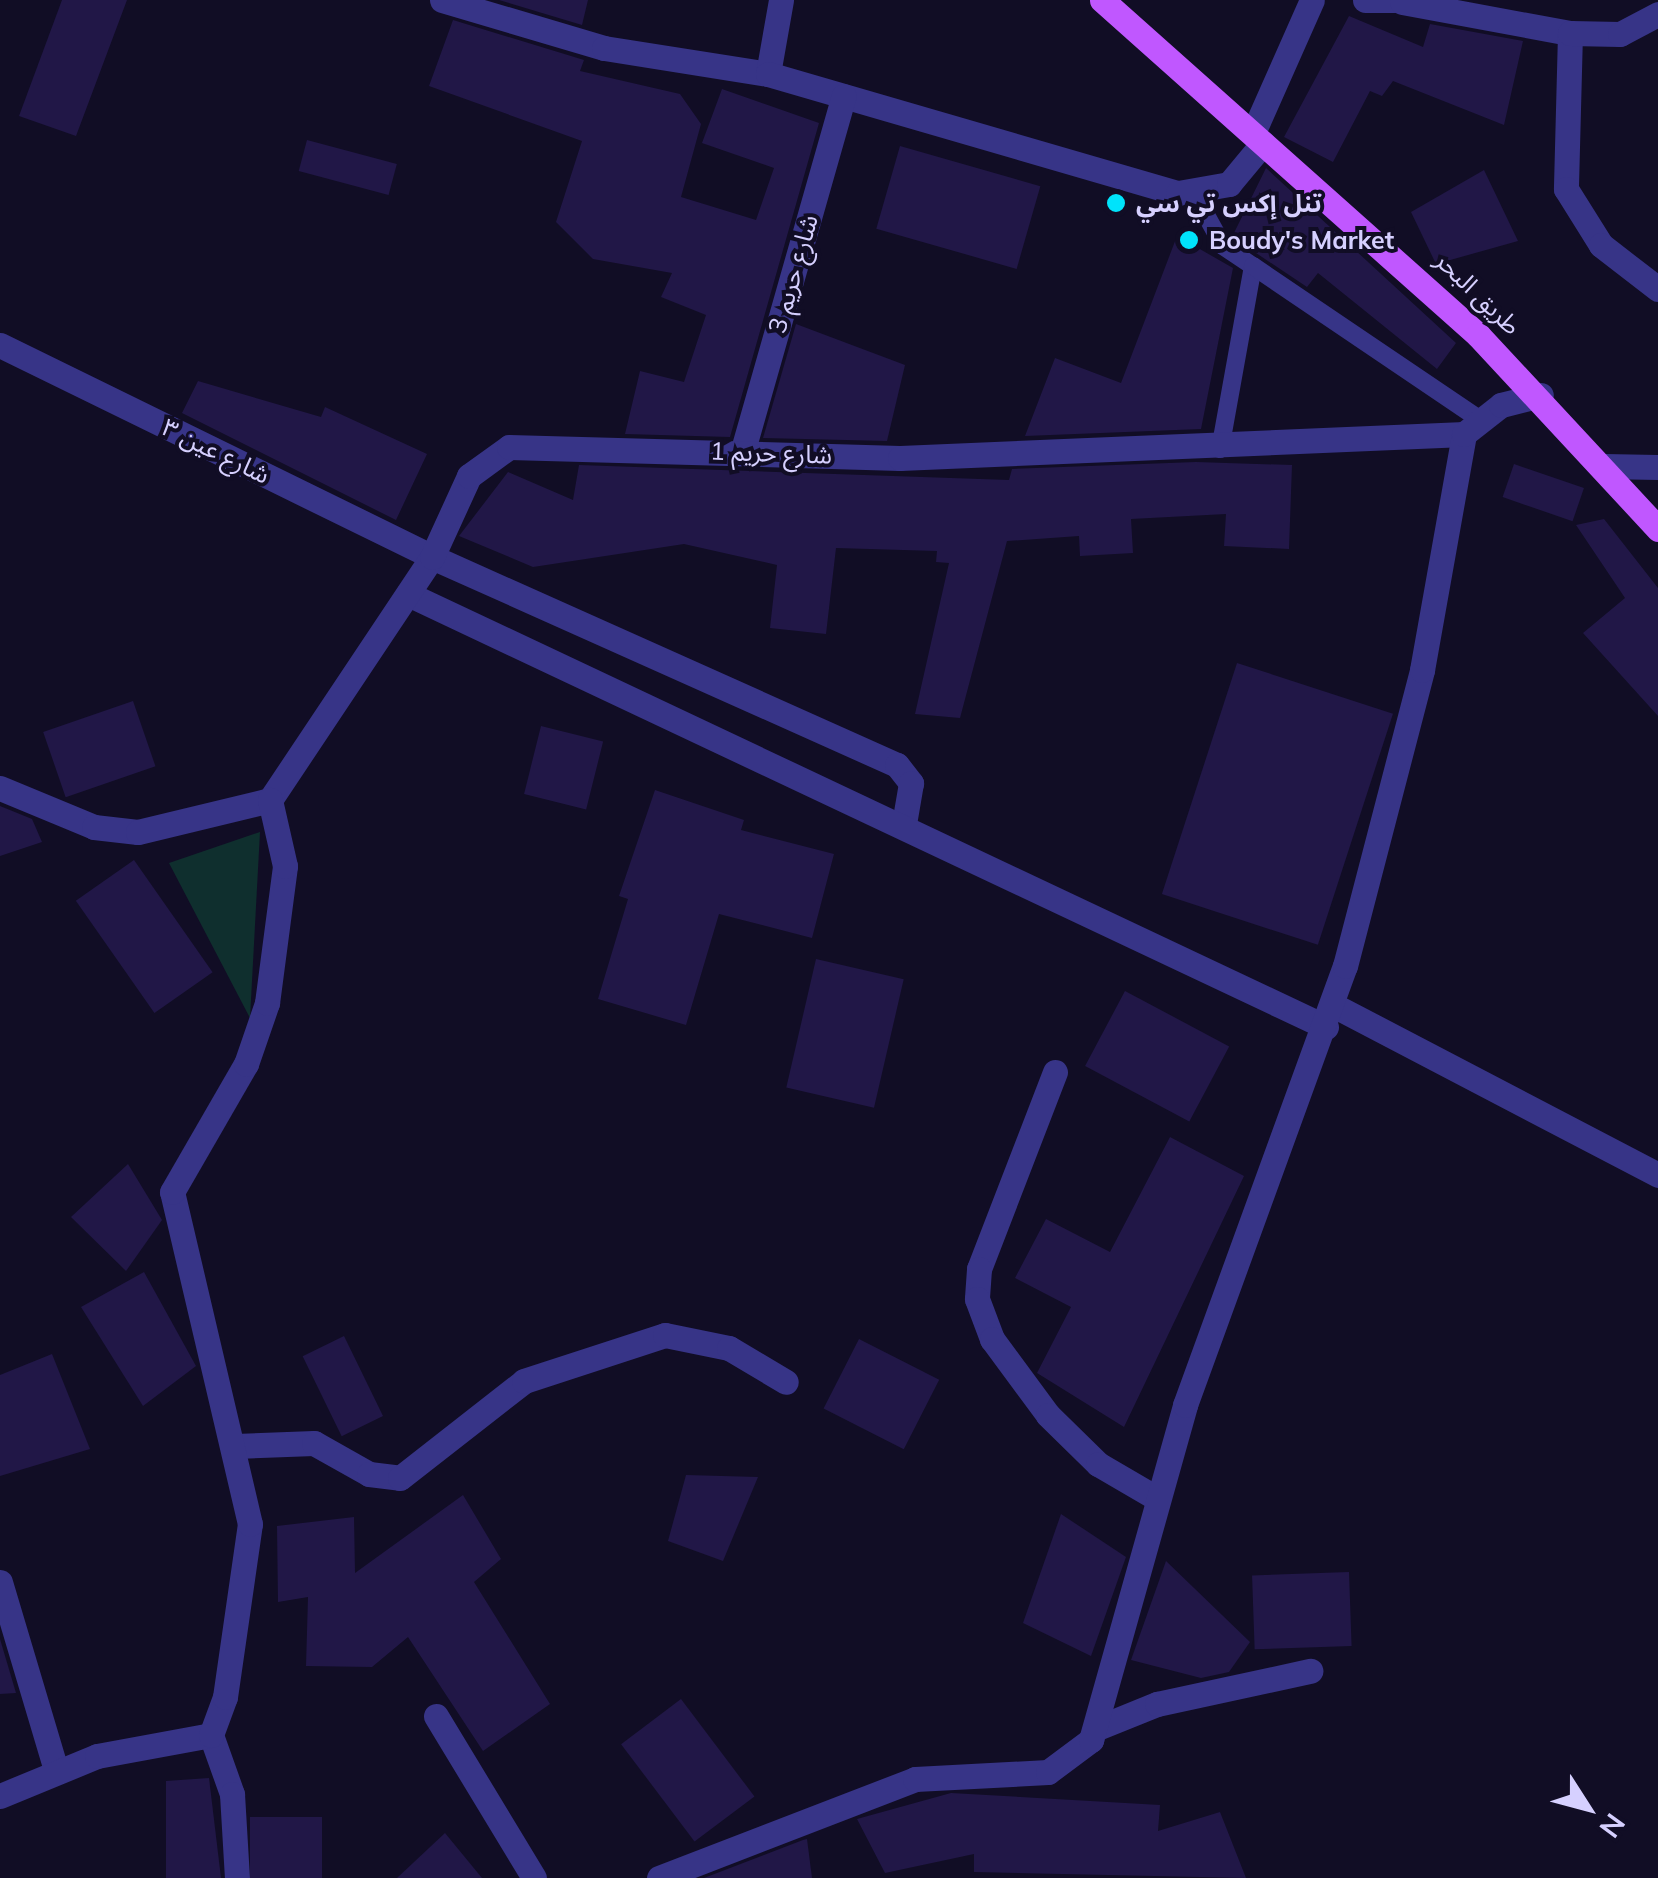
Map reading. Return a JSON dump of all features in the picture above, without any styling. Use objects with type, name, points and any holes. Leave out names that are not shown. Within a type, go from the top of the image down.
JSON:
[{"type":"main road","name":"طريق البحر","points":[[1102,0],[1541,396],[1658,529]]},
{"type":"street","points":[[442,0],[604,48],[768,74],[1194,194],[1236,179],[1258,138],[1312,0]]},
{"type":"street","points":[[768,74],[781,0]]},
{"type":"street","points":[[1365,0],[1403,1],[1570,33],[1620,34],[1658,14]]},
{"type":"street","points":[[1570,33],[1566,189],[1601,245],[1658,289]]},
{"type":"street","name":"شارع حريم 3","points":[[742,453],[844,96]]},
{"type":"street","name":"شارع عين ٣","points":[[0,345],[432,557],[897,765],[911,783],[904,824]]},
{"type":"street","name":"شارع حريم 1","points":[[270,800],[432,557],[470,476],[510,447],[742,453],[1220,449],[1472,426],[1541,396]]},
{"type":"street","points":[[659,1878],[697,1868],[915,1779],[1048,1772],[1082,1754],[1095,1728],[1158,1499],[1218,1305],[1329,1016],[1422,670],[1472,426]]},
{"type":"street","points":[[1604,466],[1658,467]]},
{"type":"street","points":[[408,594],[1329,1016],[1658,1175]]},
{"type":"street","points":[[0,788],[121,831],[270,800],[285,866],[267,1004],[246,1064],[172,1192],[235,1446],[251,1544],[239,1644],[210,1735],[232,1794],[237,1878]]},
{"type":"street","points":[[1055,1072],[979,1268],[977,1299],[992,1338],[1048,1416],[1098,1464],[1158,1499]]},
{"type":"street","points":[[235,1446],[314,1444],[400,1478],[524,1381],[665,1336],[729,1348],[786,1382]]},
{"type":"street","points":[[0,1582],[56,1770]]},
{"type":"street","points":[[1095,1728],[1157,1704],[1310,1671]]},
{"type":"street","points":[[436,1716],[534,1878]]},
{"type":"street","points":[[0,1796],[56,1770],[210,1735]]},
{"type":"lane","points":[[1194,194],[1224,246],[1472,426]]},
{"type":"lane","points":[[1220,449],[1254,266]]},
{"type":"green space","points":[[260,832],[250,1018],[169,863]]},
{"type":"building","points":[[62,0],[127,0],[76,136],[19,116]]},
{"type":"building","points":[[499,0],[588,0],[582,25]]},
{"type":"building","points":[[1349,16],[1423,47],[1430,24],[1523,41],[1504,125],[1393,81],[1382,96],[1370,91],[1333,162],[1284,137]]},
{"type":"building","points":[[453,20],[584,60],[580,71],[680,94],[701,124],[681,197],[756,220],[774,168],[702,143],[722,89],[819,123],[730,437],[625,434],[640,371],[684,382],[706,315],[661,297],[672,273],[593,259],[556,222],[582,141],[429,86]]},
{"type":"building","points":[[307,140],[397,164],[389,195],[299,171]]},
{"type":"building","points":[[900,146],[1040,186],[1017,269],[876,229]]},
{"type":"building","points":[[1266,168],[1456,343],[1437,369],[1318,273],[1307,287],[1232,237]]},
{"type":"building","points":[[1484,170],[1518,241],[1436,264],[1411,212]]},
{"type":"building","points":[[1177,236],[1233,268],[1201,429],[1025,436],[1055,358],[1121,383]]},
{"type":"building","points":[[796,324],[905,365],[887,441],[763,438]]},
{"type":"building","points":[[198,381],[321,417],[325,407],[427,454],[396,520],[182,413]]},
{"type":"building","points":[[1196,462],[1292,465],[1289,549],[1224,546],[1226,514],[1131,519],[1133,553],[1080,556],[1079,536],[1007,541],[960,718],[915,714],[949,563],[936,562],[937,551],[836,548],[826,634],[770,628],[777,565],[684,544],[533,567],[459,536],[508,472],[573,500],[579,465],[1009,480],[1012,469]]},
{"type":"building","points":[[1514,464],[1584,488],[1573,521],[1503,497]]},
{"type":"building","points":[[1604,519],[1658,588],[1658,716],[1583,633],[1625,598],[1576,525]]},
{"type":"building","points":[[1237,663],[1393,714],[1318,945],[1162,894]]},
{"type":"building","points":[[133,701],[155,766],[66,797],[43,732]]},
{"type":"building","points":[[541,726],[603,741],[586,809],[524,794]]},
{"type":"building","points":[[655,790],[744,820],[741,830],[834,854],[812,938],[719,914],[686,1025],[598,999],[628,899],[619,896]]},
{"type":"building","points":[[0,806],[32,819],[42,842],[0,856]]},
{"type":"building","points":[[134,860],[213,972],[154,1013],[76,901]]},
{"type":"building","points":[[816,959],[904,979],[874,1108],[786,1088]]},
{"type":"building","points":[[1125,991],[1229,1046],[1189,1121],[1085,1066]]},
{"type":"building","points":[[1170,1137],[1244,1176],[1124,1427],[1037,1373],[1071,1307],[1015,1278],[1046,1219],[1110,1252]]},
{"type":"building","points":[[128,1164],[162,1220],[126,1271],[71,1217]]},
{"type":"building","points":[[144,1272],[196,1366],[143,1406],[81,1307]]},
{"type":"building","points":[[344,1336],[383,1416],[342,1436],[303,1356]]},
{"type":"building","points":[[859,1339],[939,1380],[904,1449],[824,1408]]},
{"type":"building","points":[[52,1354],[90,1449],[0,1476],[0,1375]]},
{"type":"building","points":[[686,1475],[758,1477],[723,1561],[668,1541]]},
{"type":"building","points":[[463,1495],[501,1559],[474,1582],[550,1704],[483,1751],[408,1637],[372,1667],[306,1666],[308,1597],[278,1602],[277,1526],[354,1517],[355,1573]]},
{"type":"building","points":[[1061,1514],[1126,1557],[1091,1656],[1023,1623]]},
{"type":"building","points":[[1166,1561],[1250,1642],[1229,1672],[1201,1678],[1131,1660]]},
{"type":"building","points":[[1349,1572],[1352,1646],[1255,1649],[1252,1575]]},
{"type":"building","points":[[0,1639],[16,1693],[0,1694]]},
{"type":"building","points":[[681,1699],[754,1796],[695,1842],[621,1744]]},
{"type":"building","points":[[209,1778],[221,1878],[166,1878],[166,1781]]},
{"type":"building","points":[[951,1793],[1160,1805],[1158,1831],[1220,1812],[1246,1878],[974,1872],[974,1854],[885,1873],[857,1819]]},
{"type":"building","points":[[250,1817],[322,1817],[322,1878],[250,1878]]},
{"type":"building","points":[[445,1833],[482,1878],[397,1878]]},
{"type":"building","points":[[807,1839],[812,1878],[704,1878],[803,1840]]},
{"type":"place","name":"تنل إكس تي سي","points":[[1116,203]]},
{"type":"place","name":"Boudy's Market","points":[[1189,240]]}]
